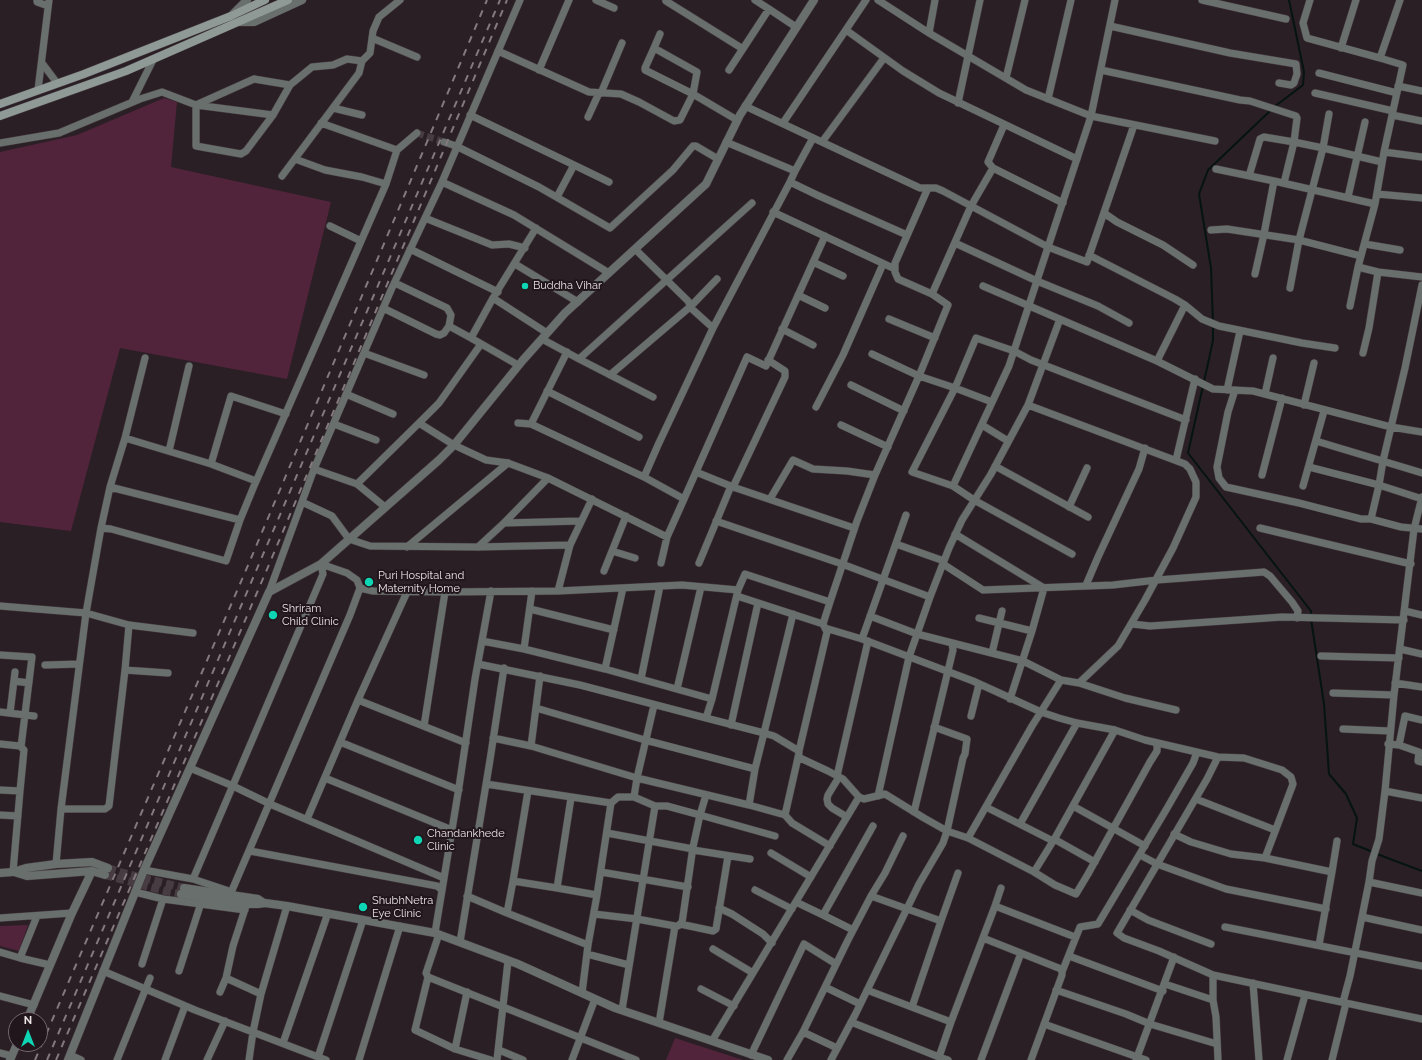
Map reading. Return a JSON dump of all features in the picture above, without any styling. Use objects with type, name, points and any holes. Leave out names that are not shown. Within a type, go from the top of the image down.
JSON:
[{"type":"main road","points":[[0,104],[57,84],[231,16],[265,0]]},
{"type":"main road","points":[[0,116],[119,74],[288,0]]},
{"type":"street","points":[[37,0],[37,2],[49,3],[38,90]]},
{"type":"street","points":[[231,16],[247,0]]},
{"type":"street","points":[[240,22],[254,22],[302,0]]},
{"type":"street","points":[[282,176],[359,73],[362,61],[370,53],[373,31],[380,17],[400,0]]},
{"type":"street","points":[[81,1060],[69,1058],[144,870],[269,592],[314,469],[394,283],[442,182],[456,146],[520,0]]},
{"type":"street","points":[[539,70],[569,0]]},
{"type":"street","points":[[596,0],[614,8]]},
{"type":"street","points":[[667,0],[666,1],[743,49]]},
{"type":"street","points":[[755,0],[796,27]]},
{"type":"street","points":[[269,592],[321,564],[439,460],[454,445],[518,365],[545,336],[578,302],[706,184],[737,120],[814,0]]},
{"type":"street","points":[[782,123],[866,0]]},
{"type":"street","points":[[878,0],[1026,90],[1091,116],[1215,141]]},
{"type":"street","points":[[929,32],[934,0]]},
{"type":"street","points":[[958,103],[980,0]]},
{"type":"street","points":[[1006,78],[1025,0]]},
{"type":"street","points":[[1048,99],[1071,0]]},
{"type":"street","points":[[953,486],[1009,366],[1014,351],[1091,116],[1115,0]]},
{"type":"street","points":[[1202,0],[1286,19]]},
{"type":"street","points":[[1310,0],[1303,23],[1307,38],[1403,65],[1384,152],[1375,204],[1360,256],[1350,306]]},
{"type":"street","points":[[1342,48],[1356,0]]},
{"type":"street","points":[[1380,58],[1400,0]]},
{"type":"street","points":[[729,70],[769,9]]},
{"type":"street","points":[[1110,26],[1230,53],[1296,64],[1297,74],[1294,83],[1291,85],[1279,83]]},
{"type":"street","points":[[846,30],[884,58],[939,93],[1077,159]]},
{"type":"street","points":[[660,34],[645,70],[693,94],[737,120]]},
{"type":"street","points":[[372,38],[417,57]]},
{"type":"street","points":[[588,117],[622,43]]},
{"type":"street","points":[[498,51],[589,92],[621,94],[674,121],[678,121],[680,120],[693,94],[697,72],[654,48]]},
{"type":"street","points":[[822,142],[884,58]]},
{"type":"street","points":[[196,105],[196,146],[241,154],[246,151],[273,115],[290,85],[312,67],[333,65],[347,59],[362,61]]},
{"type":"street","points":[[132,102],[153,60]]},
{"type":"street","points":[[42,63],[57,84]]},
{"type":"street","points":[[1101,70],[1250,101],[1294,115],[1297,118],[1294,142],[1284,184]]},
{"type":"street","points":[[1319,73],[1398,90],[1422,92]]},
{"type":"street","points":[[196,105],[254,79],[290,85]]},
{"type":"street","points":[[0,143],[59,133],[132,102],[162,92],[196,105],[273,115]]},
{"type":"street","points":[[1315,93],[1422,122]]},
{"type":"street","points":[[746,106],[920,188],[936,188],[1048,247],[1087,262],[1134,125]]},
{"type":"street","points":[[333,108],[362,115]]},
{"type":"street","points":[[1290,288],[1299,240],[1323,148],[1329,114]]},
{"type":"street","points":[[470,115],[609,182]]},
{"type":"street","points":[[1348,197],[1364,122]]},
{"type":"street","points":[[321,123],[397,150]]},
{"type":"street","points":[[1004,125],[988,162],[993,168],[1063,203]]},
{"type":"street","points":[[101,528],[111,529],[226,561],[240,520],[256,481],[362,241],[386,184],[397,150],[417,132]]},
{"type":"street","points":[[1249,176],[1260,139],[1264,137],[1323,148],[1382,162]]},
{"type":"street","points":[[644,477],[713,328],[812,138]]},
{"type":"street","points":[[444,142],[456,146],[539,187],[610,228],[673,170],[693,146],[696,146],[718,159]]},
{"type":"street","points":[[726,142],[795,171]]},
{"type":"street","points":[[1384,152],[1422,157]]},
{"type":"street","points":[[295,158],[325,170],[362,177],[386,184]]},
{"type":"street","points":[[557,197],[574,165]]},
{"type":"street","points":[[932,294],[971,206],[993,168]]},
{"type":"street","points":[[1216,169],[1375,204]]},
{"type":"street","points":[[1255,274],[1274,181]]},
{"type":"street","points":[[442,182],[514,215],[609,273]]},
{"type":"street","points":[[790,182],[817,196],[907,235]]},
{"type":"street","points":[[785,815],[827,632],[824,626],[842,564],[854,528],[875,476],[919,376],[948,305],[932,294],[898,279],[895,269],[895,263],[928,188]]},
{"type":"street","points":[[1376,194],[1422,198]]},
{"type":"street","points":[[579,359],[752,203]]},
{"type":"street","points":[[773,212],[895,269]]},
{"type":"street","points":[[1104,213],[1117,222],[1163,245],[1193,265]]},
{"type":"street","points":[[425,218],[492,245],[509,244],[525,248]]},
{"type":"street","points":[[330,226],[362,241]]},
{"type":"street","points":[[471,338],[493,298],[536,228]]},
{"type":"street","points":[[1211,230],[1227,229],[1299,240],[1360,256]]},
{"type":"street","points":[[661,563],[667,537],[747,357],[766,366],[824,236]]},
{"type":"street","points":[[955,243],[1037,281],[1098,306],[1129,323]]},
{"type":"street","points":[[1364,244],[1400,250]]},
{"type":"street","points":[[410,249],[498,292]]},
{"type":"street","points":[[635,249],[688,300],[691,306],[713,328]]},
{"type":"street","points":[[1089,255],[1185,305],[1202,319],[1219,326],[1302,343],[1335,348]]},
{"type":"street","points":[[813,262],[843,276]]},
{"type":"street","points":[[515,264],[578,302]]},
{"type":"street","points":[[816,407],[846,348],[883,264]]},
{"type":"street","points":[[1358,267],[1378,272],[1422,277]]},
{"type":"street","points":[[1363,353],[1369,328],[1378,272]]},
{"type":"street","points":[[610,375],[691,306],[717,279]]},
{"type":"street","points":[[383,308],[436,334],[440,335],[444,333],[449,326],[451,315],[447,308],[394,283]]},
{"type":"street","points":[[1371,519],[1379,484],[1382,461],[1405,368],[1422,285]]},
{"type":"street","points":[[983,286],[1157,361],[1213,389],[1253,391],[1391,428],[1422,432]]},
{"type":"street","points":[[798,295],[825,308]]},
{"type":"street","points":[[493,298],[567,352],[653,397]]},
{"type":"street","points":[[1157,361],[1185,305]]},
{"type":"street","points":[[889,319],[935,338]]},
{"type":"street","points":[[878,796],[909,657],[930,597],[955,534],[995,466],[1028,405],[1060,319]]},
{"type":"street","points":[[449,326],[518,365]]},
{"type":"street","points":[[782,329],[813,345]]},
{"type":"street","points":[[1227,390],[1240,331]]},
{"type":"street","points":[[1072,554],[974,500],[953,486],[912,472],[955,388],[976,338],[1014,351],[1043,365],[1186,420]]},
{"type":"street","points":[[357,484],[439,403],[481,344]]},
{"type":"street","points":[[531,424],[567,352]]},
{"type":"street","points":[[364,353],[424,375]]},
{"type":"street","points":[[872,354],[919,376],[992,402]]},
{"type":"street","points":[[56,864],[61,809],[86,613],[110,487],[145,358]]},
{"type":"street","points":[[1266,394],[1272,358]]},
{"type":"street","points":[[699,563],[732,486],[785,377],[785,371],[768,360]]},
{"type":"street","points":[[1304,405],[1314,364]]},
{"type":"street","points":[[169,452],[189,366]]},
{"type":"street","points":[[1176,460],[1197,380]]},
{"type":"street","points":[[851,386],[904,411]]},
{"type":"street","points":[[1235,390],[1228,412],[1217,467],[1219,478],[1226,487],[1299,503],[1361,519],[1371,519],[1401,527],[1418,529]]},
{"type":"street","points":[[547,391],[639,436]]},
{"type":"street","points":[[346,394],[394,414]]},
{"type":"street","points":[[211,464],[231,396],[286,414]]},
{"type":"street","points":[[1262,475],[1282,398]]},
{"type":"street","points":[[1028,405],[1185,464],[1190,469],[1196,482],[1196,497],[1157,580],[1132,624],[1118,646],[1079,683]]},
{"type":"street","points":[[1303,486],[1324,411]]},
{"type":"street","points":[[419,423],[454,445],[486,460],[508,464],[548,478],[667,537]]},
{"type":"street","points":[[518,423],[531,424],[644,477],[684,499]]},
{"type":"street","points":[[334,424],[376,440]]},
{"type":"street","points":[[841,425],[888,447]]},
{"type":"street","points":[[982,425],[1008,441]]},
{"type":"street","points":[[124,438],[211,464],[256,481]]},
{"type":"street","points":[[1316,441],[1422,473]]},
{"type":"street","points":[[1086,585],[1139,469],[1145,448]]},
{"type":"street","points":[[770,499],[793,460],[813,469],[847,471],[875,476]]},
{"type":"street","points":[[407,547],[508,464]]},
{"type":"street","points":[[995,466],[1088,517]]},
{"type":"street","points":[[1309,467],[1379,484],[1422,498],[1411,564],[1395,683],[1379,839],[1372,861],[1355,953],[1332,1060]]},
{"type":"street","points":[[1069,507],[1087,468]]},
{"type":"street","points":[[314,469],[357,484],[385,507]]},
{"type":"street","points":[[696,472],[854,528]]},
{"type":"street","points":[[478,547],[548,478]]},
{"type":"street","points":[[110,487],[240,520]]},
{"type":"street","points":[[558,591],[570,545],[580,521],[592,499]]},
{"type":"street","points":[[302,502],[332,516],[349,539],[370,546],[478,547],[570,545]]},
{"type":"street","points":[[847,817],[828,804],[828,795],[838,776],[870,616],[906,515]]},
{"type":"street","points":[[604,571],[626,516]]},
{"type":"street","points":[[504,523],[580,521]]},
{"type":"street","points":[[716,521],[842,564],[930,597]]},
{"type":"street","points":[[1260,528],[1411,564]]},
{"type":"street","points":[[955,534],[1044,588]]},
{"type":"street","points":[[896,544],[944,562],[984,590],[1113,585],[1157,580],[1264,572],[1270,576],[1292,602],[1298,611],[1297,618]]},
{"type":"street","points":[[612,551],[635,558]]},
{"type":"street","points":[[234,896],[250,851],[360,588],[357,580],[347,573],[321,564]]},
{"type":"street","points":[[193,879],[323,574],[321,564]]},
{"type":"street","points":[[706,718],[738,593],[745,574],[830,602]]},
{"type":"street","points":[[360,588],[373,591],[407,592],[558,591],[682,585],[738,593],[758,603],[793,614],[947,671],[1041,712],[1077,723],[1115,730],[1157,743],[1218,757],[1244,758],[1282,770],[1291,777],[1293,784],[1265,858]]},
{"type":"street","points":[[641,679],[660,586]]},
{"type":"street","points":[[677,689],[701,587]]},
{"type":"street","points":[[606,669],[623,588]]},
{"type":"street","points":[[1010,699],[1023,661],[1044,588]]},
{"type":"street","points":[[490,591],[442,890],[437,933],[426,973],[428,977],[415,1030],[455,1049],[491,1060]]},
{"type":"street","points":[[524,649],[532,591]]},
{"type":"street","points":[[307,819],[358,700],[407,592]]},
{"type":"street","points":[[424,726],[445,592]]},
{"type":"street","points":[[731,725],[758,603]]},
{"type":"street","points":[[0,606],[86,613],[129,625],[193,633]]},
{"type":"street","points":[[530,609],[614,630]]},
{"type":"street","points":[[992,653],[1002,611]]},
{"type":"street","points":[[1405,611],[1422,615]]},
{"type":"street","points":[[749,805],[755,769],[793,614]]},
{"type":"street","points":[[870,616],[917,634],[1023,661],[1061,680],[1079,683],[1125,698],[1176,710]]},
{"type":"street","points":[[1132,624],[1150,626],[1282,617],[1404,620]]},
{"type":"street","points":[[979,618],[1032,631]]},
{"type":"street","points":[[61,809],[105,809],[109,806],[129,625]]},
{"type":"street","points":[[482,642],[524,649],[606,669],[712,699]]},
{"type":"street","points":[[914,812],[953,650],[952,643]]},
{"type":"street","points":[[1400,649],[1422,654]]},
{"type":"street","points":[[0,655],[32,656],[21,747],[24,750],[13,872]]},
{"type":"street","points":[[1321,656],[1399,658]]},
{"type":"street","points":[[45,665],[79,664]]},
{"type":"street","points":[[478,664],[504,668],[580,685],[774,736],[799,754],[843,779],[859,797],[864,799],[885,794],[947,831],[968,838],[1034,872],[1055,886],[1076,894],[1114,829],[1156,750],[1157,743]]},
{"type":"street","points":[[460,942],[504,668]]},
{"type":"street","points":[[125,670],[168,673]]},
{"type":"street","points":[[10,713],[15,672]]},
{"type":"street","points":[[531,746],[540,676]]},
{"type":"street","points":[[968,838],[1061,680]]},
{"type":"street","points":[[14,681],[29,683]]},
{"type":"street","points":[[1395,683],[1422,687]]},
{"type":"street","points":[[972,716],[979,684]]},
{"type":"street","points":[[1333,693],[1394,695]]},
{"type":"street","points":[[358,700],[466,743]]},
{"type":"street","points":[[634,797],[654,704]]},
{"type":"street","points":[[536,708],[646,740],[755,769]]},
{"type":"street","points":[[0,712],[34,716]]},
{"type":"street","points":[[1399,745],[1404,716],[1422,720]]},
{"type":"street","points":[[1020,824],[1077,723]]},
{"type":"street","points":[[831,1060],[919,884],[943,843],[947,831],[965,754],[967,738],[934,726]]},
{"type":"street","points":[[1034,872],[1054,840],[1115,730]]},
{"type":"street","points":[[1343,730],[1390,731]]},
{"type":"street","points":[[493,738],[531,746],[637,778],[785,815],[792,823],[830,846]]},
{"type":"street","points":[[340,742],[459,790]]},
{"type":"street","points":[[0,744],[21,747]]},
{"type":"street","points":[[1388,744],[1399,745],[1420,752],[1418,761],[1422,762]]},
{"type":"street","points":[[1033,1059],[1062,972],[1080,927],[1098,924],[1193,763],[1197,752]]},
{"type":"street","points":[[1218,757],[1158,864],[1116,933],[1124,938],[1174,957],[1213,975],[1422,1019]]},
{"type":"street","points":[[190,768],[233,786],[270,804],[444,878]]},
{"type":"street","points":[[325,778],[452,830]]},
{"type":"street","points":[[486,784],[611,803]]},
{"type":"street","points":[[0,790],[20,791]]},
{"type":"street","points":[[507,913],[528,791]]},
{"type":"street","points":[[1385,791],[1422,798]]},
{"type":"street","points":[[659,1023],[677,925],[682,922],[693,849],[706,795]]},
{"type":"street","points":[[582,993],[588,945],[598,896],[611,803],[618,797],[634,797],[655,806],[667,806],[775,836]]},
{"type":"street","points":[[712,1041],[859,797]]},
{"type":"street","points":[[557,888],[571,798]]},
{"type":"street","points":[[1196,798],[1275,830]]},
{"type":"street","points":[[622,1010],[655,806]]},
{"type":"street","points":[[1073,806],[1145,846]]},
{"type":"street","points":[[986,807],[1095,862]]},
{"type":"street","points":[[0,815],[18,816]]},
{"type":"street","points":[[823,916],[873,826]]},
{"type":"street","points":[[607,833],[750,859]]},
{"type":"street","points":[[1174,834],[1191,842],[1230,854],[1265,858],[1332,872]]},
{"type":"street","points":[[787,1060],[903,836]]},
{"type":"street","points":[[1319,945],[1337,841]]},
{"type":"street","points":[[250,851],[437,886],[442,890]]},
{"type":"street","points":[[771,853],[811,877]]},
{"type":"street","points":[[1140,855],[1158,864],[1226,889],[1326,909]]},
{"type":"street","points":[[594,914],[713,930],[716,929],[728,856]]},
{"type":"street","points":[[0,873],[56,864],[92,862],[106,871],[27,876],[13,872]]},
{"type":"street","points":[[144,870],[193,879],[234,896],[246,907]]},
{"type":"street","points":[[31,1012],[72,913],[92,871]]},
{"type":"street","points":[[601,872],[688,887]]},
{"type":"street","points":[[912,1007],[958,873]]},
{"type":"street","points":[[513,881],[598,896]]},
{"type":"street","points":[[1369,882],[1422,893]]},
{"type":"street","points":[[939,1057],[982,938],[1002,888]]},
{"type":"street","points":[[755,890],[792,910]]},
{"type":"street","points":[[182,891],[258,899],[265,903]]},
{"type":"street","points":[[135,892],[163,899],[246,907],[265,903],[437,933],[508,961],[622,1010],[768,1060]]},
{"type":"street","points":[[467,896],[588,945]]},
{"type":"street","points":[[872,896],[941,921]]},
{"type":"street","points":[[142,964],[163,899]]},
{"type":"street","points":[[796,902],[853,930]]},
{"type":"street","points":[[179,971],[201,903]]},
{"type":"street","points":[[249,1060],[260,994],[287,906]]},
{"type":"street","points":[[995,906],[1075,937]]},
{"type":"street","points":[[220,992],[226,978],[233,946],[246,907]]},
{"type":"street","points":[[719,908],[732,914],[763,934],[772,942]]},
{"type":"street","points":[[1130,910],[1148,920],[1211,944]]},
{"type":"street","points":[[0,918],[72,913]]},
{"type":"street","points":[[283,1043],[328,913]]},
{"type":"street","points":[[20,958],[37,916]]},
{"type":"street","points":[[1362,917],[1422,930]]},
{"type":"street","points":[[318,1057],[363,920]]},
{"type":"street","points":[[360,1060],[400,926]]},
{"type":"street","points":[[1225,927],[1422,966]]},
{"type":"street","points":[[982,938],[1061,969],[1062,972]]},
{"type":"street","points":[[751,1055],[804,944],[836,964]]},
{"type":"street","points":[[713,949],[753,973]]},
{"type":"street","points":[[0,952],[50,964]]},
{"type":"street","points":[[981,1060],[1020,953]]},
{"type":"street","points":[[587,954],[629,964]]},
{"type":"street","points":[[1069,956],[1164,987],[1213,1000]]},
{"type":"street","points":[[1136,1059],[1174,957]]},
{"type":"street","points":[[498,1060],[508,961]]},
{"type":"street","points":[[103,971],[185,1006],[326,1060]]},
{"type":"street","points":[[1213,975],[1213,1000],[1216,1017],[1218,1060]]},
{"type":"street","points":[[428,977],[636,1060]]},
{"type":"street","points":[[117,1060],[150,978]]},
{"type":"street","points":[[226,978],[260,994]]},
{"type":"street","points":[[1253,983],[1259,1060]]},
{"type":"street","points":[[825,987],[860,1004]]},
{"type":"street","points":[[701,989],[734,1006]]},
{"type":"street","points":[[867,990],[951,1022]]},
{"type":"street","points":[[1056,990],[1126,1014],[1150,1024],[1217,1044]]},
{"type":"street","points":[[455,1049],[467,992]]},
{"type":"street","points":[[1287,1060],[1305,995]]},
{"type":"street","points":[[0,996],[34,1005]]},
{"type":"street","points":[[572,1060],[595,999]]},
{"type":"street","points":[[165,1060],[185,1006]]},
{"type":"street","points":[[208,1060],[225,1021]]},
{"type":"street","points":[[851,1022],[948,1060]]},
{"type":"street","points":[[1044,1024],[1136,1059],[1146,1060]]},
{"type":"street","points":[[802,1032],[837,1048]]},
{"type":"street","points":[[498,1050],[523,1060]]},
{"type":"street","points":[[0,1053],[11,1058]]},
{"type":"shaded area","points":[[164,98],[177,102],[171,167],[331,202],[287,379],[120,348],[71,531],[0,522],[0,152],[77,135]]},
{"type":"shaded area","points":[[28,925],[19,951],[0,946],[0,926]]},
{"type":"shaded area","points":[[675,1038],[743,1060],[666,1060]]},
{"type":"waterway","points":[[1274,107],[1303,85],[1304,72],[1289,0]]},
{"type":"waterway","points":[[1213,322],[1211,268],[1199,194],[1208,170],[1271,110]]},
{"type":"waterway","points":[[1213,326],[1213,340],[1188,453],[1311,611],[1324,704],[1329,774],[1346,794],[1357,818],[1353,844],[1373,852]]},
{"type":"waterway","points":[[1377,854],[1422,871]]},
{"type":"tunnel","points":[[417,133],[444,142]]},
{"type":"tunnel","points":[[108,868],[184,888]]},
{"type":"tunnel","points":[[105,875],[181,894]]},
{"type":"railway","points":[[35,1060],[249,563],[487,0]]},
{"type":"railway","points":[[47,1060],[500,0]]},
{"type":"railway","points":[[56,1060],[265,574],[507,0]]},
{"type":"place","name":"Buddha Vihar","points":[[525,286]]},
{"type":"place","name":"Puri Hospital and Maternity Home","points":[[369,582]]},
{"type":"place","name":"Shriram Child Clinic","points":[[273,615]]},
{"type":"place","name":"Chandankhede Clinic","points":[[418,840]]},
{"type":"place","name":"ShubhNetra Eye Clinic","points":[[363,907]]}]
